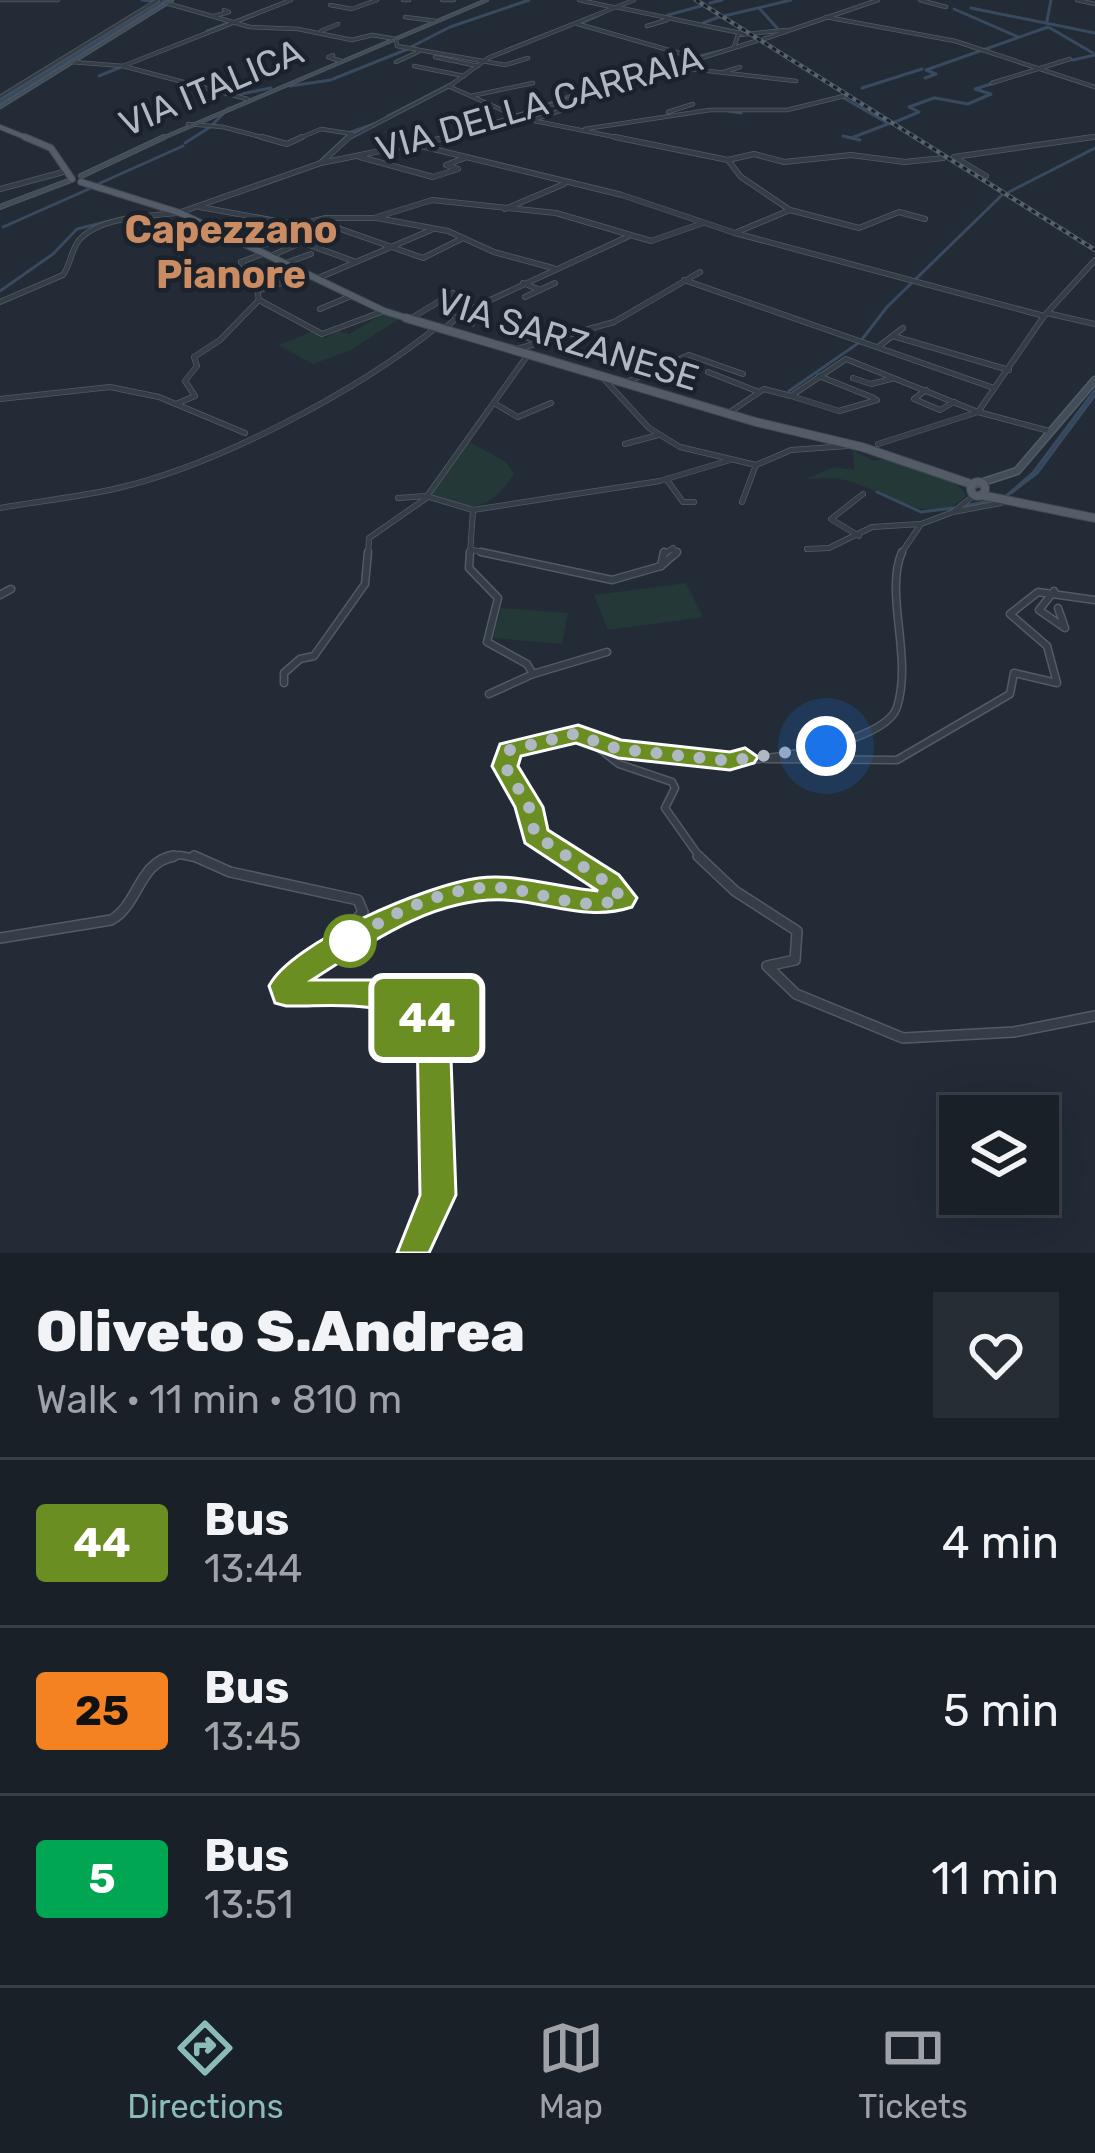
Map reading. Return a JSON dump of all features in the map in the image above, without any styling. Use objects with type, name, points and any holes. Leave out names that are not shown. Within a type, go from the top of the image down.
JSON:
[{"type":"main road","name":"VIA ITALICA","points":[[0,207],[79,178],[188,124],[394,39],[418,24],[487,0]]},
{"type":"main road","points":[[0,107],[169,2]]},
{"type":"main road","name":"VIA SARZANESE","points":[[0,127],[52,148],[79,178],[178,213],[384,311],[727,414],[855,445],[954,480],[973,494],[1095,518]]},
{"type":"main road","points":[[973,494],[1017,471],[1095,380]]},
{"type":"street","points":[[0,2],[58,0]]},
{"type":"street","points":[[0,97],[158,0]]},
{"type":"street","points":[[123,66],[291,0]]},
{"type":"street","points":[[329,4],[352,9],[377,0]]},
{"type":"street","points":[[442,0],[454,0]]},
{"type":"street","points":[[579,0],[671,19]]},
{"type":"street","points":[[321,163],[351,133],[448,86],[480,62],[634,0]]},
{"type":"street","name":"VIA DELLA CARRAIA","points":[[764,39],[878,0]]},
{"type":"street","points":[[920,0],[946,8]]},
{"type":"street","points":[[1083,0],[1095,4]]},
{"type":"street","points":[[169,2],[227,22],[352,40],[372,35],[394,39],[397,46]]},
{"type":"street","points":[[211,17],[229,12],[224,10]]},
{"type":"street","points":[[405,17],[418,24],[428,13]]},
{"type":"street","points":[[826,17],[983,49],[1095,87]]},
{"type":"street","points":[[646,26],[671,19]]},
{"type":"street","name":"VIA DELLA CARRAIA","points":[[0,302],[16,291],[63,275],[70,268],[77,241],[85,235],[148,215],[200,207],[321,163],[419,146],[756,41],[671,19]]},
{"type":"street","points":[[317,32],[338,24]]},
{"type":"street","points":[[578,24],[696,58]]},
{"type":"street","name":"VIA DELLA CARRAIA","points":[[734,47],[734,38],[740,34],[789,30]]},
{"type":"street","points":[[387,53],[397,46],[507,65],[528,58]]},
{"type":"street","points":[[396,62],[421,51]]},
{"type":"street","points":[[331,55],[328,57],[343,60]]},
{"type":"street","points":[[434,55],[414,67],[464,76]]},
{"type":"street","points":[[992,83],[1070,59]]},
{"type":"street","points":[[73,62],[123,66],[248,99]]},
{"type":"street","points":[[669,67],[760,70],[796,81]]},
{"type":"street","points":[[723,71],[740,67]]},
{"type":"street","points":[[471,96],[533,83]]},
{"type":"street","points":[[448,86],[516,116],[728,160],[754,154],[784,163],[857,154],[905,162],[943,158]]},
{"type":"street","points":[[585,129],[659,116],[785,110],[844,96]]},
{"type":"street","points":[[659,116],[693,104]]},
{"type":"street","points":[[533,120],[572,107]]},
{"type":"street","points":[[188,124],[223,127],[287,144],[321,129],[351,133]]},
{"type":"street","points":[[986,176],[954,157],[1095,137]]},
{"type":"street","points":[[419,146],[672,210],[914,283],[1095,324]]},
{"type":"street","points":[[356,155],[433,178],[458,169],[446,165],[470,156]]},
{"type":"street","points":[[728,160],[741,177],[790,210],[859,228],[898,212],[925,219]]},
{"type":"street","points":[[0,189],[79,178]]},
{"type":"street","points":[[502,211],[568,182]]},
{"type":"street","points":[[374,218],[432,200],[502,211],[556,213],[654,242],[703,223]]},
{"type":"street","points":[[200,207],[303,226],[342,218]]},
{"type":"street","points":[[735,232],[790,210]]},
{"type":"street","points":[[255,248],[303,226],[374,218],[434,228],[556,269]]},
{"type":"street","points":[[325,225],[423,258],[464,238]]},
{"type":"street","points":[[260,290],[356,262],[434,228]]},
{"type":"street","points":[[176,404],[195,395],[185,381],[197,366],[194,357],[220,340],[259,300],[260,290],[241,262],[320,234]]},
{"type":"street","points":[[0,508],[135,484],[195,464],[402,355],[455,317],[631,236]]},
{"type":"street","points":[[304,243],[356,262]]},
{"type":"street","points":[[286,263],[311,254]]},
{"type":"street","points":[[878,444],[978,412],[1046,314],[1095,260]]},
{"type":"street","points":[[514,351],[535,341],[614,322],[700,272]]},
{"type":"street","points":[[684,280],[994,388]]},
{"type":"street","points":[[523,283],[540,290]]},
{"type":"street","points":[[525,297],[555,283]]},
{"type":"street","points":[[410,319],[453,293]]},
{"type":"street","points":[[320,309],[351,296]]},
{"type":"street","points":[[259,300],[325,334],[384,311]]},
{"type":"street","points":[[470,310],[485,318]]},
{"type":"street","points":[[455,317],[472,323]]},
{"type":"street","points":[[501,323],[535,341]]},
{"type":"street","points":[[878,347],[903,328]]},
{"type":"street","points":[[893,336],[1009,370]]},
{"type":"street","points":[[625,384],[689,355],[743,374]]},
{"type":"street","points":[[284,683],[284,673],[300,659],[314,656],[364,584],[369,538],[426,496],[527,356]]},
{"type":"street","points":[[791,397],[846,359],[978,412],[1049,431]]},
{"type":"street","points":[[708,372],[759,392]]},
{"type":"street","points":[[727,414],[766,389],[839,411],[877,400],[819,376]]},
{"type":"street","points":[[603,378],[658,435],[680,447],[756,464],[791,450],[855,445]]},
{"type":"street","points":[[853,378],[871,384],[894,378]]},
{"type":"street","points":[[0,399],[110,387],[176,404],[248,434]]},
{"type":"street","points":[[926,390],[914,399],[940,410],[954,402]]},
{"type":"street","points":[[494,403],[519,418],[551,403]]},
{"type":"street","points":[[625,444],[658,435]]},
{"type":"street","points":[[398,498],[426,496],[473,510],[667,480],[730,460]]},
{"type":"street","points":[[742,502],[756,464]]},
{"type":"street","points":[[667,480],[682,502],[694,502]]},
{"type":"street","points":[[859,536],[831,519],[863,494]]},
{"type":"street","points":[[807,550],[859,536],[872,527],[921,524],[973,494],[1002,500]]},
{"type":"street","points":[[473,510],[469,568],[498,598],[487,642],[527,664],[533,674]]},
{"type":"street","points":[[416,1253],[438,1195],[434,1032],[419,1011],[374,994],[286,993],[290,978],[391,915],[477,889],[608,903],[622,898],[608,883],[535,835],[529,807],[504,759],[521,745],[574,734],[602,744],[705,759],[745,757],[826,746],[889,722],[897,708],[905,648],[897,600],[898,561],[921,524]]},
{"type":"street","points":[[472,550],[604,579],[661,566]]},
{"type":"street","points":[[0,595],[11,590]]},
{"type":"street","points":[[1054,591],[1039,610],[1068,627],[1058,608]]},
{"type":"street","points":[[745,757],[749,761],[897,760],[1010,694],[1014,673],[1057,683],[1047,646],[1010,614],[1038,592],[1095,599]]},
{"type":"street","points":[[489,694],[533,674],[607,652]]},
{"type":"street","points":[[602,744],[600,749],[619,764],[673,782],[676,788],[665,808],[703,860],[746,903],[792,924],[797,931],[794,960],[767,966],[796,994],[903,1038],[1014,1032],[1095,1016]]},
{"type":"street","points":[[0,938],[111,920],[122,914],[149,868],[163,858],[194,856],[230,872],[358,901],[363,912],[322,951],[326,958]]},
{"type":"shaded area","points":[[383,314],[399,319],[351,350],[313,364],[278,345],[311,332],[324,338],[339,331],[349,334]]},
{"type":"shaded area","points":[[469,442],[505,461],[514,474],[496,496],[477,506],[456,504],[430,493]]},
{"type":"shaded area","points":[[853,450],[873,461],[896,460],[924,467],[950,480],[966,495],[954,506],[924,509],[844,480],[806,479],[834,467],[854,470]]},
{"type":"shaded area","points":[[686,583],[703,617],[608,630],[594,595]]},
{"type":"shaded area","points":[[501,608],[568,613],[562,644],[493,638]]},
{"type":"waterway","points":[[142,0],[153,1]]},
{"type":"waterway","points":[[0,102],[167,0]]},
{"type":"waterway","points":[[409,48],[450,27],[529,0]]},
{"type":"waterway","points":[[710,3],[722,0]]},
{"type":"waterway","points":[[724,16],[791,0]]},
{"type":"waterway","points":[[1047,21],[1051,0]]},
{"type":"waterway","points":[[668,15],[701,6]]},
{"type":"waterway","points":[[759,8],[777,28]]},
{"type":"waterway","points":[[971,8],[1095,33]]},
{"type":"waterway","points":[[954,9],[1018,37]]},
{"type":"waterway","points":[[582,23],[602,14]]},
{"type":"waterway","points":[[703,23],[719,17]]},
{"type":"waterway","points":[[207,31],[228,23]]},
{"type":"waterway","points":[[925,78],[936,74],[926,70],[1048,27]]},
{"type":"waterway","points":[[1050,28],[1093,53]]},
{"type":"waterway","points":[[333,79],[408,49]]},
{"type":"waterway","points":[[696,57],[724,50]]},
{"type":"waterway","points":[[1073,60],[1095,55]]},
{"type":"waterway","points":[[677,63],[692,58]]},
{"type":"waterway","points":[[637,76],[673,64]]},
{"type":"waterway","points":[[99,76],[121,67]]},
{"type":"waterway","points":[[862,88],[922,69]]},
{"type":"waterway","points":[[562,98],[634,76]]},
{"type":"waterway","points":[[290,86],[331,80]]},
{"type":"waterway","points":[[388,116],[454,82]]},
{"type":"waterway","points":[[935,98],[968,104],[991,94],[975,89],[994,83]]},
{"type":"waterway","points":[[236,95],[271,88]]},
{"type":"waterway","points":[[842,97],[889,124]]},
{"type":"waterway","points":[[895,122],[919,112],[909,107],[934,98]]},
{"type":"waterway","points":[[555,101],[560,100]]},
{"type":"waterway","points":[[539,107],[553,102]]},
{"type":"waterway","points":[[209,128],[229,108]]},
{"type":"waterway","points":[[728,111],[741,113]]},
{"type":"waterway","points":[[320,161],[351,132],[374,124]]},
{"type":"waterway","points":[[851,138],[888,124]]},
{"type":"waterway","points":[[185,143],[207,129]]},
{"type":"waterway","points":[[843,136],[851,138]]},
{"type":"waterway","points":[[851,138],[860,140]]},
{"type":"waterway","points":[[98,184],[183,146]]},
{"type":"waterway","points":[[1009,192],[1095,148]]},
{"type":"waterway","points":[[3,227],[89,189]]},
{"type":"waterway","points":[[789,391],[860,342],[887,307],[1002,195]]},
{"type":"waterway","points":[[0,291],[53,254],[77,229],[138,214]]},
{"type":"waterway","points":[[1005,497],[1033,473],[1095,390]]},
{"type":"waterway","points":[[1011,493],[1037,473],[1095,395]]},
{"type":"waterway","points":[[877,492],[921,512],[954,508]]},
{"type":"waterway","points":[[964,506],[990,501]]},
{"type":"railway","points":[[696,0],[1095,250]]},
{"type":"bus line","name":"44","points":[[416,1253],[438,1195],[434,1032],[429,1020],[419,1011],[374,994],[286,993],[290,978],[391,915],[477,889],[608,903],[622,898],[608,883],[535,835],[529,807],[505,766],[510,750],[578,734],[618,749],[730,761],[745,757]]},
{"type":"district","name":"Capezzano Pianore","points":[[231,252]]},
{"type":"route","points":[[350,941],[346,944],[391,915],[477,889],[608,903],[622,898],[608,883],[535,835],[529,807],[505,766],[510,750],[521,745],[578,734],[618,749],[730,761],[826,746]]}]
